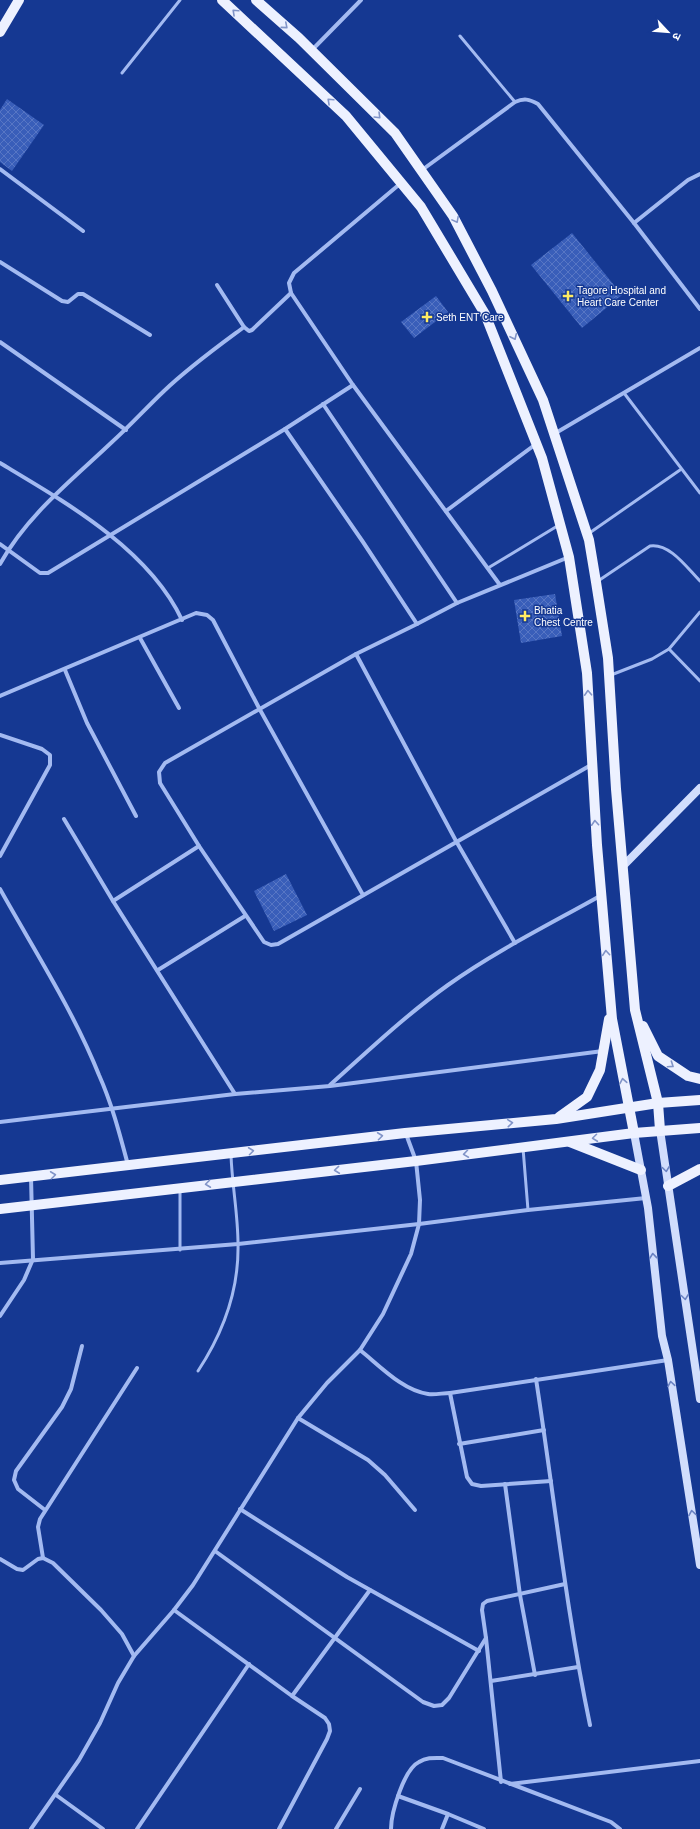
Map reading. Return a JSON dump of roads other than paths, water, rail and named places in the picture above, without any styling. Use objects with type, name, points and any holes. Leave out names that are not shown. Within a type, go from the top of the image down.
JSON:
[{"type":"main road","points":[[0,32],[19,0]]},
{"type":"main road","points":[[222,0],[346,116],[421,207],[485,314],[537,444],[569,558],[587,673],[591,764],[611,1010],[634,1133]]},
{"type":"main road","points":[[256,0],[311,50],[395,133],[422,170],[453,216],[492,291],[542,400],[587,534],[596,582],[608,658],[616,789],[624,865],[635,1010],[658,1103],[660,1130]]},
{"type":"main road","points":[[556,1119],[587,1097],[600,1070],[611,1010]]},
{"type":"main road","points":[[635,1010],[658,1056],[688,1076],[700,1079]]},
{"type":"main road","points":[[0,1180],[405,1133],[556,1119],[658,1103],[700,1100]]},
{"type":"main road","points":[[0,1209],[232,1181],[416,1162],[523,1146],[634,1133],[700,1128]]},
{"type":"main road","points":[[567,1141],[641,1170]]},
{"type":"main road","points":[[668,1186],[700,1169]]},
{"type":"street","points":[[311,50],[362,0]]},
{"type":"street","points":[[422,170],[515,102],[523,99],[530,99],[538,104],[700,309]]},
{"type":"street","points":[[0,169],[82,231]]},
{"type":"street","points":[[634,224],[688,180],[700,174]]},
{"type":"street","points":[[402,183],[294,273],[289,283],[291,293],[353,385],[500,585]]},
{"type":"street","points":[[0,262],[62,301],[68,302],[78,294],[83,294],[150,335]]},
{"type":"street","points":[[217,285],[244,326],[249,331],[252,330],[291,293]]},
{"type":"street","points":[[0,564],[8,549],[27,523],[54,496],[126,430],[164,390],[207,354],[244,326]]},
{"type":"street","points":[[0,342],[126,430]]},
{"type":"street","points":[[554,434],[700,348]]},
{"type":"street","points":[[0,544],[36,570],[43,574],[48,573],[285,429],[353,385]]},
{"type":"street","points":[[323,404],[457,603]]},
{"type":"street","points":[[285,429],[363,542],[417,624]]},
{"type":"street","points":[[446,511],[537,444]]},
{"type":"street","points":[[0,463],[54,496],[110,534],[158,582],[174,604],[182,620]]},
{"type":"street","points":[[569,558],[457,603],[356,654],[165,763],[159,772],[160,783],[245,916],[264,942],[271,945],[278,944],[591,764]]},
{"type":"street","points":[[0,696],[65,670],[196,613],[207,615],[213,620],[259,708],[363,895]]},
{"type":"street","points":[[140,638],[179,708]]},
{"type":"street","points":[[356,654],[456,841],[515,943]]},
{"type":"street","points":[[65,670],[87,723],[136,816]]},
{"type":"street","points":[[0,735],[42,749],[50,755],[50,765],[0,856]]},
{"type":"street","points":[[624,865],[700,788]]},
{"type":"street","points":[[64,819],[113,901],[235,1094]]},
{"type":"street","points":[[113,901],[199,846]]},
{"type":"street","points":[[0,889],[77,1026],[99,1074],[113,1110],[128,1166]]},
{"type":"street","points":[[330,1086],[396,1027],[448,985],[515,943],[601,896]]},
{"type":"street","points":[[158,970],[245,916]]},
{"type":"street","points":[[0,1122],[113,1110],[235,1094],[330,1086],[604,1051]]},
{"type":"street","points":[[660,1130],[700,1399]]},
{"type":"street","points":[[31,1829],[79,1760],[100,1723],[118,1683],[134,1656],[174,1610],[215,1551],[298,1418],[328,1383],[360,1350],[384,1314],[411,1254],[419,1224],[420,1200],[416,1162],[405,1133]]},
{"type":"street","points":[[634,1133],[646,1198],[662,1336],[668,1360],[700,1565]]},
{"type":"street","points":[[0,1316],[24,1280],[33,1259],[31,1177]]},
{"type":"street","points":[[0,1263],[33,1259],[96,1257],[180,1250],[646,1198]]},
{"type":"street","points":[[45,1510],[18,1489],[14,1480],[16,1471],[62,1407],[71,1389],[82,1346]]},
{"type":"street","points":[[360,1350],[394,1378],[411,1388],[429,1394],[450,1393],[668,1360]]},
{"type":"street","points":[[43,1558],[38,1527],[45,1510],[137,1368]]},
{"type":"street","points":[[536,1379],[565,1584],[578,1667],[590,1725]]},
{"type":"street","points":[[450,1393],[466,1477],[472,1484],[481,1486],[551,1481]]},
{"type":"street","points":[[298,1418],[368,1460],[385,1475],[415,1510]]},
{"type":"street","points":[[459,1444],[544,1430]]},
{"type":"street","points":[[505,1484],[520,1595],[534,1675]]},
{"type":"street","points":[[240,1509],[370,1590],[479,1651]]},
{"type":"street","points":[[215,1551],[422,1702],[434,1706],[442,1705],[448,1698],[486,1638]]},
{"type":"street","points":[[0,1559],[17,1569],[23,1570],[38,1559],[43,1558],[52,1563],[101,1610],[122,1634],[134,1656]]},
{"type":"street","points":[[501,1782],[482,1610],[483,1604],[487,1601],[565,1584]]},
{"type":"street","points":[[292,1696],[370,1590]]},
{"type":"street","points":[[174,1610],[292,1696],[325,1718],[329,1724],[330,1731],[279,1829]]},
{"type":"street","points":[[137,1829],[249,1664]]},
{"type":"street","points":[[490,1681],[578,1667]]},
{"type":"street","points":[[391,1829],[398,1796],[407,1775],[418,1762],[430,1758],[443,1758],[501,1782],[611,1822],[620,1829]]},
{"type":"street","points":[[508,1784],[700,1761]]},
{"type":"street","points":[[336,1829],[360,1789]]},
{"type":"street","points":[[56,1795],[103,1829]]},
{"type":"street","points":[[398,1796],[484,1829]]},
{"type":"street","points":[[442,1829],[448,1814]]},
{"type":"lane","points":[[122,73],[180,0]]},
{"type":"lane","points":[[460,36],[515,102]]},
{"type":"lane","points":[[624,393],[680,470],[700,493]]},
{"type":"lane","points":[[587,534],[680,470]]},
{"type":"lane","points":[[488,568],[559,525]]},
{"type":"lane","points":[[596,582],[650,546],[658,545],[666,548],[700,581]]},
{"type":"lane","points":[[609,675],[652,658],[669,649],[700,612]]},
{"type":"lane","points":[[669,649],[700,681]]},
{"type":"lane","points":[[523,1146],[528,1210]]},
{"type":"lane","points":[[198,1371],[213,1348],[229,1310],[235,1282],[238,1244],[231,1154]]},
{"type":"lane","points":[[180,1188],[180,1250]]},
{"type":"place","name":"Tagore Hospital and Heart Care Center","points":[[568,296]]},
{"type":"place","name":"Seth ENT Care","points":[[427,317]]},
{"type":"place","name":"Bhatia Chest Centre","points":[[525,616]]}]
